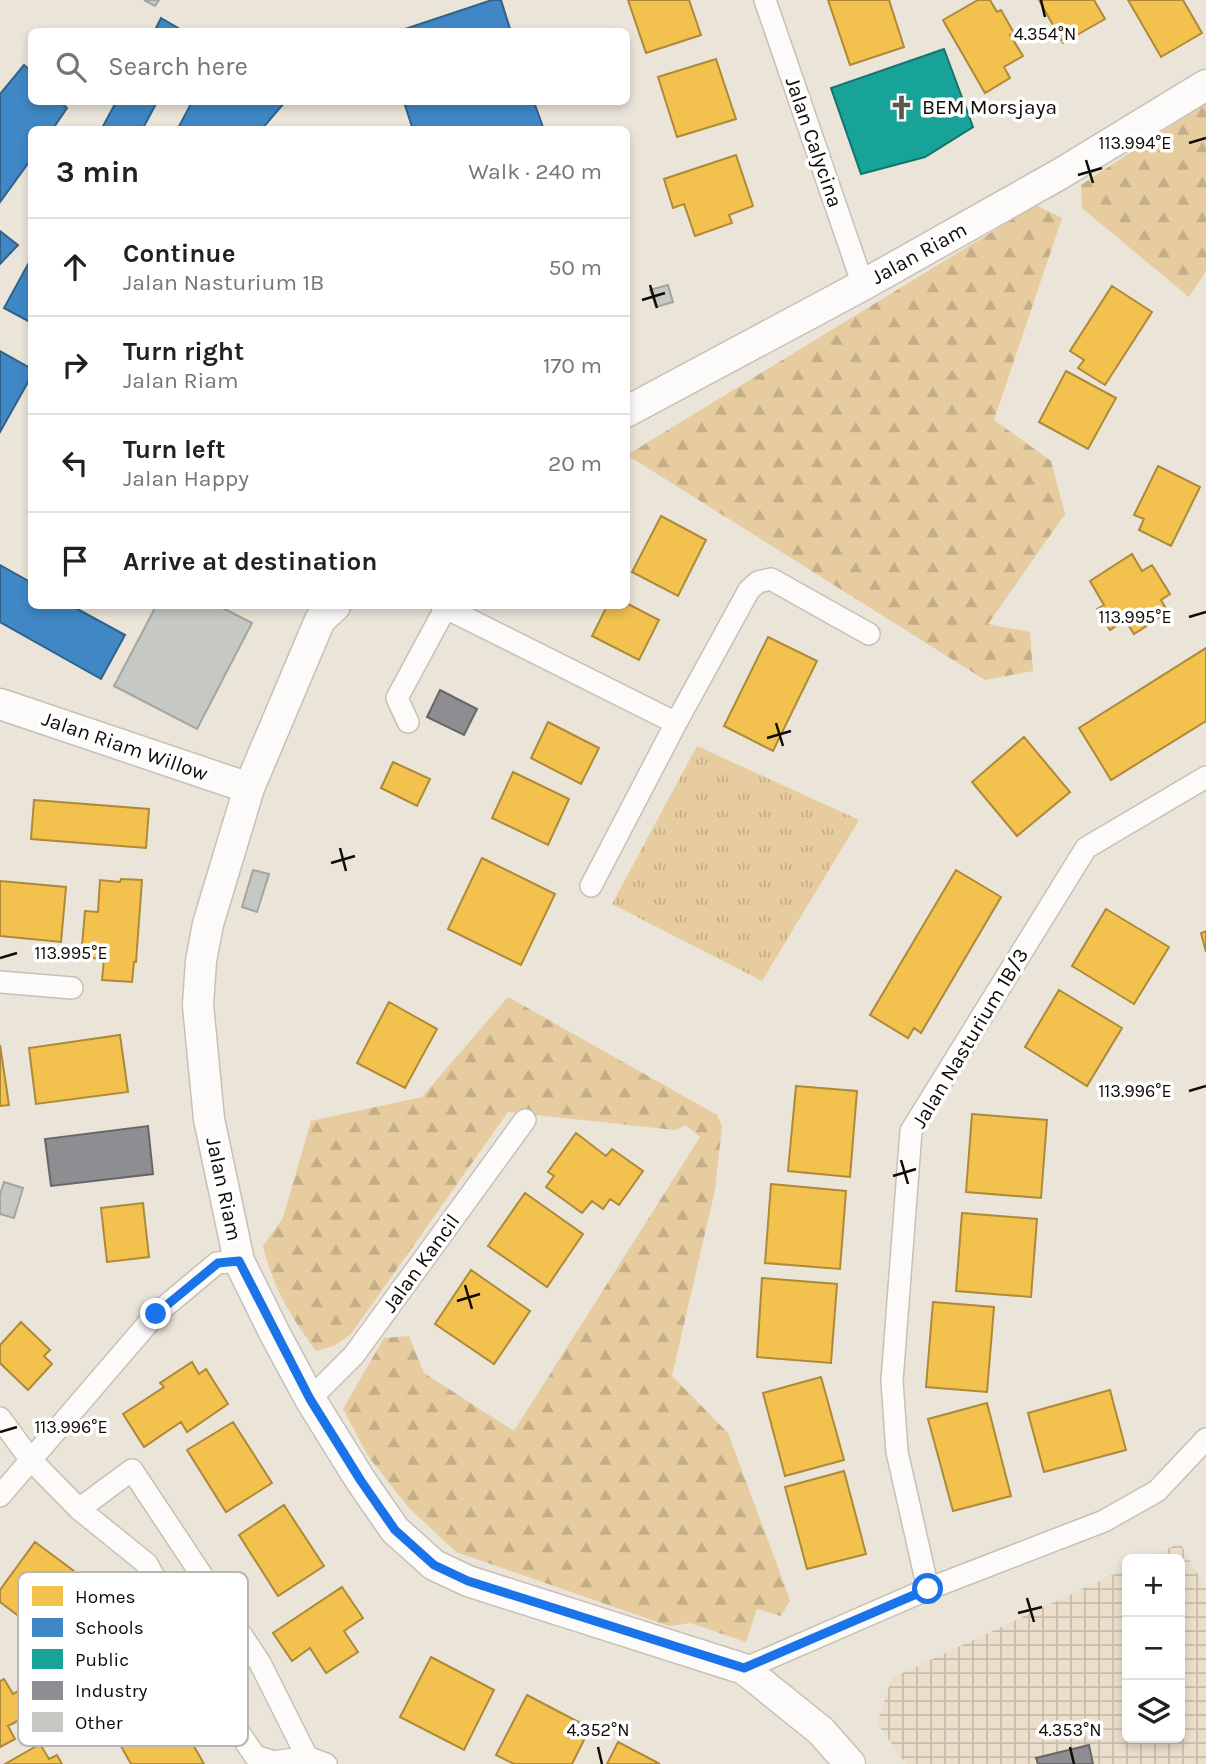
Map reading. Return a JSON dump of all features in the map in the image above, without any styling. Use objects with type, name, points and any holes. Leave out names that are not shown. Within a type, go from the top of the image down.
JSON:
[{"type":"main road","name":"Jalan Riam","points":[[630,410],[863,285],[1092,155],[1206,85]]},
{"type":"main road","name":"Jalan Riam","points":[[332,609],[320,620],[250,788],[208,924],[201,961],[198,1005],[209,1119],[239,1261],[310,1399],[361,1481],[395,1530],[434,1565],[468,1581],[744,1668],[821,1731],[850,1764]]},
{"type":"main road","name":"Jalan Riam Willow","points":[[0,704],[250,788]]},
{"type":"street","name":"Jalan Calycina","points":[[765,0],[863,285]]},
{"type":"street","points":[[591,886],[749,590],[758,582],[771,579],[869,634]]},
{"type":"street","points":[[408,722],[397,698],[442,609]]},
{"type":"street","points":[[450,609],[676,723]]},
{"type":"street","name":"Jalan Nasturium 1B/3","points":[[928,1589],[897,1452],[892,1381],[911,1131],[1087,848],[1206,778]]},
{"type":"street","points":[[0,982],[72,988]]},
{"type":"street","name":"Jalan Kancil","points":[[310,1399],[354,1355],[526,1120]]},
{"type":"street","points":[[0,1496],[156,1314],[218,1263],[239,1261]]},
{"type":"street","points":[[0,1418],[30,1459],[79,1510],[147,1564],[151,1572]]},
{"type":"street","points":[[744,1668],[928,1589],[1104,1521],[1157,1491],[1206,1439]]},
{"type":"street","points":[[79,1510],[132,1471],[200,1572]]},
{"type":"street","points":[[248,1644],[318,1761],[274,1762],[255,1756],[248,1746]]},
{"type":"shaded area","points":[[1180,1543],[1206,1589],[1206,1764],[906,1764],[877,1723],[892,1678],[1122,1570],[1122,1743],[1185,1743],[1185,1554],[1156,1554]]},
{"type":"green space","points":[[1206,103],[1206,271],[1189,297],[1082,208],[1081,185]]},
{"type":"green space","points":[[1036,205],[1062,218],[994,420],[1051,461],[1065,514],[988,624],[1030,632],[1033,671],[985,680],[630,457],[630,453]]},
{"type":"green space","points":[[697,746],[859,820],[762,981],[612,904]]},
{"type":"green space","points":[[508,997],[717,1115],[722,1126],[715,1190],[672,1376],[728,1433],[790,1600],[781,1616],[757,1609],[746,1642],[690,1623],[669,1626],[456,1552],[409,1508],[368,1456],[343,1409],[384,1338],[409,1336],[424,1373],[514,1431],[700,1137],[686,1125],[675,1130],[508,1112],[351,1334],[334,1346],[316,1351],[291,1314],[272,1276],[263,1246],[283,1218],[311,1121],[422,1097]]},
{"type":"building: Homes","points":[[628,0],[689,0],[701,35],[646,53]]},
{"type":"building: Homes","points":[[828,0],[889,0],[904,47],[850,65]]},
{"type":"building: Homes","points":[[978,0],[990,0],[997,12],[1001,10],[1014,33],[1010,35],[1023,56],[1004,67],[1010,78],[985,93],[943,20]]},
{"type":"building: Homes","points":[[1039,0],[1094,0],[1105,19],[1063,43]]},
{"type":"building: Homes","points":[[1128,0],[1183,0],[1202,33],[1161,57]]},
{"type":"building: Homes","points":[[716,59],[736,119],[677,137],[658,77]]},
{"type":"building: Homes","points":[[736,155],[753,206],[729,215],[732,223],[695,236],[684,204],[673,208],[664,179]]},
{"type":"building: Homes","points":[[1112,286],[1152,312],[1105,385],[1078,368],[1084,360],[1070,351]]},
{"type":"building: Homes","points":[[1066,371],[1116,398],[1088,449],[1039,422]]},
{"type":"building: Homes","points":[[1158,466],[1200,487],[1171,546],[1139,530],[1144,519],[1134,515]]},
{"type":"building: Homes","points":[[661,516],[706,540],[678,596],[632,572]]},
{"type":"building: Homes","points":[[1132,554],[1142,571],[1152,565],[1170,594],[1161,600],[1168,612],[1134,634],[1125,620],[1110,630],[1097,609],[1104,605],[1090,581]]},
{"type":"building: Homes","points":[[630,605],[659,620],[639,660],[592,636],[606,609],[630,609]]},
{"type":"building: Homes","points":[[768,637],[817,661],[773,751],[724,726]]},
{"type":"building: Homes","points":[[1206,648],[1206,721],[1111,780],[1079,728]]},
{"type":"building: Homes","points":[[548,722],[599,748],[581,784],[531,758]]},
{"type":"building: Homes","points":[[1024,737],[1070,792],[1017,836],[972,782]]},
{"type":"building: Homes","points":[[393,762],[430,779],[417,806],[381,788]]},
{"type":"building: Homes","points":[[513,772],[569,799],[548,845],[492,818]]},
{"type":"building: Homes","points":[[34,800],[149,809],[146,848],[31,839]]},
{"type":"building: Homes","points":[[482,858],[555,894],[521,965],[448,929]]},
{"type":"building: Homes","points":[[956,870],[1001,897],[921,1033],[914,1028],[908,1038],[870,1015]]},
{"type":"building: Homes","points":[[121,879],[142,880],[132,982],[102,980],[104,959],[81,957],[85,911],[98,912],[100,880],[120,882]]},
{"type":"building: Homes","points":[[0,881],[66,887],[61,942],[0,936]]},
{"type":"building: Homes","points":[[1106,909],[1169,947],[1134,1004],[1072,966]]},
{"type":"building: Homes","points":[[1206,931],[1206,952],[1201,933]]},
{"type":"building: Homes","points":[[1059,990],[1122,1028],[1087,1086],[1025,1047]]},
{"type":"building: Homes","points":[[389,1002],[437,1029],[405,1088],[357,1063]]},
{"type":"building: Homes","points":[[120,1035],[128,1092],[36,1104],[29,1048]]},
{"type":"building: Homes","points":[[0,1045],[9,1105],[0,1106]]},
{"type":"building: Homes","points":[[796,1086],[857,1091],[850,1177],[788,1171]]},
{"type":"building: Homes","points":[[972,1114],[1047,1120],[1041,1198],[966,1192]]},
{"type":"building: Homes","points":[[576,1133],[606,1156],[612,1149],[643,1171],[619,1205],[610,1199],[603,1209],[592,1201],[582,1213],[546,1187],[554,1176],[548,1172]]},
{"type":"building: Homes","points":[[771,1184],[846,1191],[840,1269],[765,1263]]},
{"type":"building: Homes","points":[[525,1193],[583,1234],[547,1287],[488,1246]]},
{"type":"building: Homes","points":[[143,1203],[149,1257],[107,1262],[101,1208]]},
{"type":"building: Homes","points":[[962,1213],[1037,1219],[1031,1297],[956,1291]]},
{"type":"building: Homes","points":[[471,1270],[530,1311],[494,1364],[435,1324]]},
{"type":"building: Homes","points":[[762,1278],[837,1284],[831,1363],[757,1357]]},
{"type":"building: Homes","points":[[933,1302],[994,1307],[987,1392],[926,1387]]},
{"type":"building: Homes","points":[[21,1322],[50,1350],[44,1356],[52,1364],[28,1390],[0,1363],[0,1345]]},
{"type":"building: Homes","points":[[192,1362],[199,1374],[206,1369],[228,1404],[187,1432],[181,1422],[144,1447],[123,1414],[164,1387],[160,1383]]},
{"type":"building: Homes","points":[[821,1377],[844,1460],[785,1476],[763,1393]]},
{"type":"building: Homes","points":[[1110,1390],[1126,1450],[1044,1472],[1028,1413]]},
{"type":"building: Homes","points":[[987,1403],[1011,1496],[953,1511],[928,1419]]},
{"type":"building: Homes","points":[[233,1422],[272,1483],[226,1512],[187,1450]]},
{"type":"building: Homes","points":[[844,1471],[866,1554],[807,1569],[785,1487]]},
{"type":"building: Homes","points":[[284,1505],[324,1566],[278,1596],[239,1535]]},
{"type":"building: Homes","points":[[35,1542],[75,1572],[18,1572],[18,1616],[0,1602],[0,1590]]},
{"type":"building: Homes","points":[[342,1587],[363,1618],[344,1631],[358,1652],[326,1673],[310,1648],[292,1661],[273,1633]]},
{"type":"building: Homes","points":[[431,1657],[494,1690],[464,1750],[400,1717]]},
{"type":"building: Homes","points":[[4,1679],[13,1694],[18,1691],[18,1721],[8,1726],[15,1739],[0,1747],[0,1681]]},
{"type":"building: Homes","points":[[527,1695],[590,1728],[572,1764],[514,1764],[496,1755]]},
{"type":"building: Homes","points":[[618,1742],[660,1764],[607,1764]]},
{"type":"building: Homes","points":[[41,1746],[49,1759],[57,1755],[62,1764],[5,1764]]},
{"type":"building: Homes","points":[[121,1746],[194,1746],[204,1764],[131,1764]]},
{"type":"building: Schools","points":[[492,0],[501,0],[510,28],[408,28]]},
{"type":"building: Schools","points":[[161,18],[178,28],[156,28]]},
{"type":"building: Schools","points":[[24,65],[28,68],[28,105],[64,105],[67,108],[55,126],[28,126],[28,164],[0,202],[0,94]]},
{"type":"building: Schools","points":[[114,105],[155,105],[144,126],[103,126]]},
{"type":"building: Schools","points":[[190,105],[282,105],[264,126],[179,126]]},
{"type":"building: Schools","points":[[405,105],[535,105],[543,126],[412,126]]},
{"type":"building: Schools","points":[[0,231],[18,245],[0,264]]},
{"type":"building: Schools","points":[[28,264],[28,321],[4,308]]},
{"type":"building: Schools","points":[[0,351],[28,367],[28,382],[0,432]]},
{"type":"building: Schools","points":[[0,565],[28,581],[28,609],[77,609],[125,635],[101,679],[0,622]]},
{"type":"building: Public","name":"BEM Morsjaya","points":[[944,49],[973,127],[925,157],[861,174],[831,88]]},
{"type":"building: Industry","points":[[440,690],[477,709],[464,735],[427,717]]},
{"type":"building: Industry","points":[[148,1126],[153,1174],[51,1186],[45,1139]]},
{"type":"building: Industry","points":[[1089,1745],[1093,1764],[1038,1764],[1036,1758]]},
{"type":"building: Other","points":[[144,0],[159,0],[155,6]]},
{"type":"building: Other","points":[[668,285],[673,302],[656,307],[650,290]]},
{"type":"building: Other","points":[[154,609],[225,609],[252,623],[197,729],[114,686]]},
{"type":"building: Other","points":[[253,870],[269,874],[257,912],[242,907]]},
{"type":"building: Other","points":[[4,1182],[23,1188],[14,1218],[0,1214],[0,1195]]},
{"type":"place","name":"BEM Morsjaya","points":[[902,107]]},
{"type":"route","points":[[156,1314],[218,1263],[239,1261],[310,1399],[395,1530],[434,1565],[468,1581],[744,1668],[928,1589]]}]
